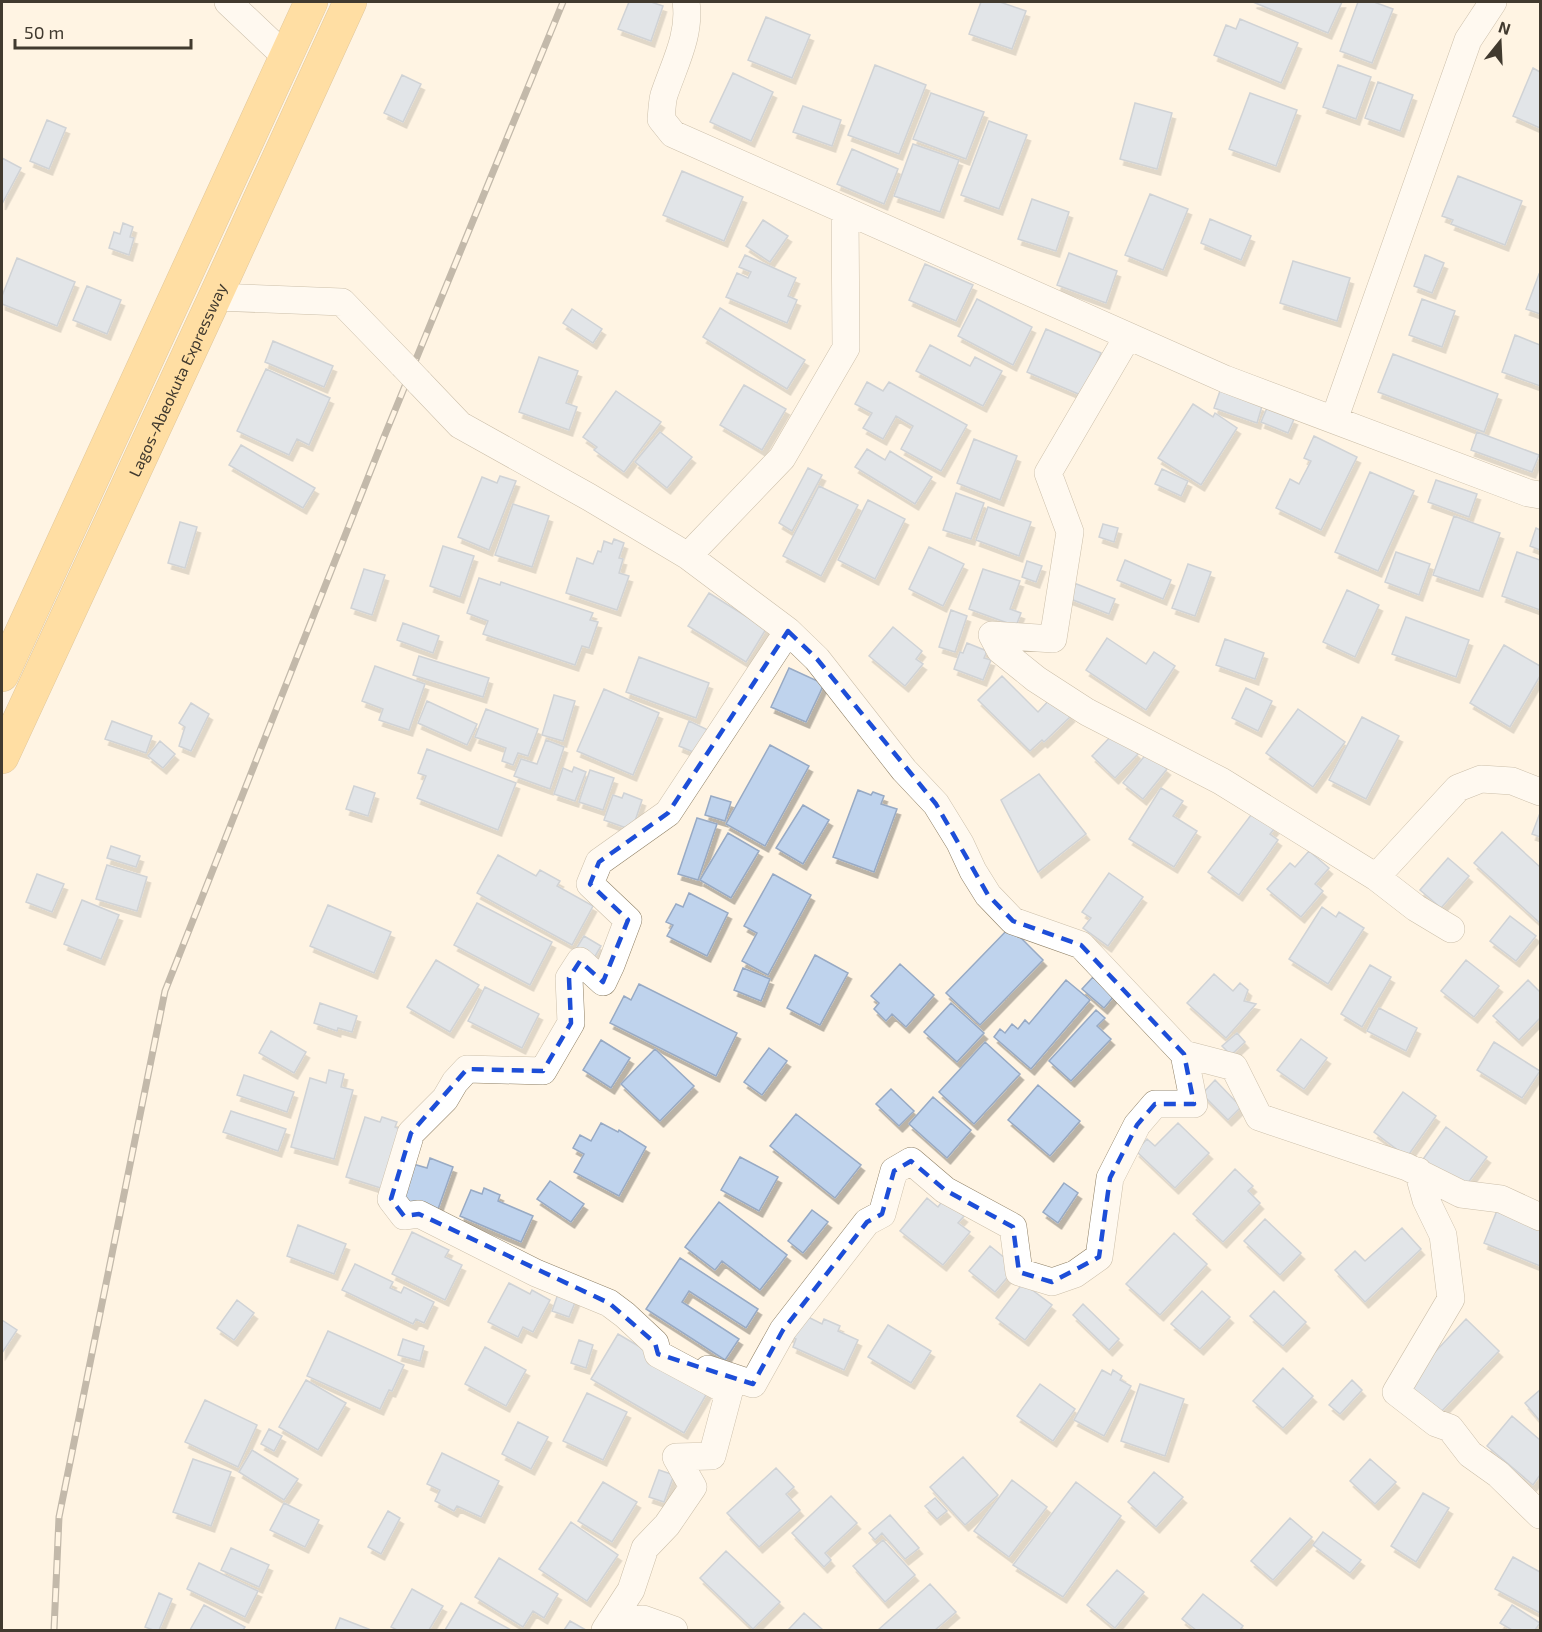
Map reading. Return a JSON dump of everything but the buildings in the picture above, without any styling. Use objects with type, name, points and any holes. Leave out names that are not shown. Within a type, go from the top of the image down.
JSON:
[{"type":"highway","points":[[3,667],[310,2]]},
{"type":"highway","name":"Lagos-Abeokuta Expressway","points":[[2,757],[350,2]]},
{"type":"street","points":[[228,2],[285,56]]},
{"type":"street","points":[[686,2],[688,15],[677,64],[664,97],[661,119],[673,134],[1225,379],[1528,494],[1540,495]]},
{"type":"street","points":[[1334,420],[1468,40],[1493,2]]},
{"type":"street","points":[[688,556],[782,458],[846,348],[845,211]]},
{"type":"street","points":[[215,297],[342,302],[460,425],[589,497],[688,556],[788,631],[817,659],[904,770],[936,804],[988,895],[1013,921],[1081,945],[1184,1054],[1234,1067],[1259,1117],[1368,1152],[1418,1171],[1461,1194],[1501,1199],[1540,1216]]},
{"type":"street","points":[[1128,336],[1048,473],[1070,532],[1053,639],[992,635],[999,650],[1035,680],[1087,712],[1221,781],[1376,877],[1416,909],[1451,929]]},
{"type":"street","points":[[608,1626],[631,1590],[645,1548],[667,1525],[693,1487],[676,1457],[712,1456],[729,1392],[658,1354],[654,1344],[625,1315],[609,1303],[536,1273],[419,1214],[404,1216],[392,1200],[411,1133],[445,1099],[455,1082],[467,1069],[543,1071],[572,1023],[569,978],[580,961],[603,982],[628,920],[590,884],[599,862],[668,813],[788,631]]},
{"type":"street","points":[[1376,877],[1458,788],[1481,779],[1512,781],[1540,792]]},
{"type":"street","points":[[658,1354],[753,1384],[783,1330],[867,1222],[882,1214],[894,1171],[911,1161],[945,1190],[1013,1227],[1019,1272],[1052,1282],[1075,1274],[1099,1257],[1110,1178],[1137,1125],[1155,1104],[1194,1104],[1184,1054]]},
{"type":"street","points":[[1418,1171],[1426,1200],[1443,1235],[1451,1299],[1396,1392],[1436,1423],[1450,1428],[1470,1454],[1498,1474],[1540,1515]]},
{"type":"street","points":[[608,1626],[644,1619],[674,1630]]},
{"type":"highlighted area","points":[[788,631],[817,659],[936,804],[988,895],[1013,921],[1081,945],[1184,1054],[1194,1104],[1155,1104],[1137,1125],[1110,1178],[1099,1257],[1052,1282],[1019,1272],[1013,1227],[945,1190],[911,1161],[894,1171],[882,1214],[867,1222],[783,1330],[753,1384],[658,1354],[655,1343],[609,1303],[419,1214],[404,1216],[391,1199],[411,1133],[467,1069],[543,1071],[571,1023],[569,978],[580,961],[603,982],[628,920],[590,884],[599,862],[668,813]]},
{"type":"railway","points":[[54,1630],[59,1517],[165,991],[384,437],[563,2]]}]
